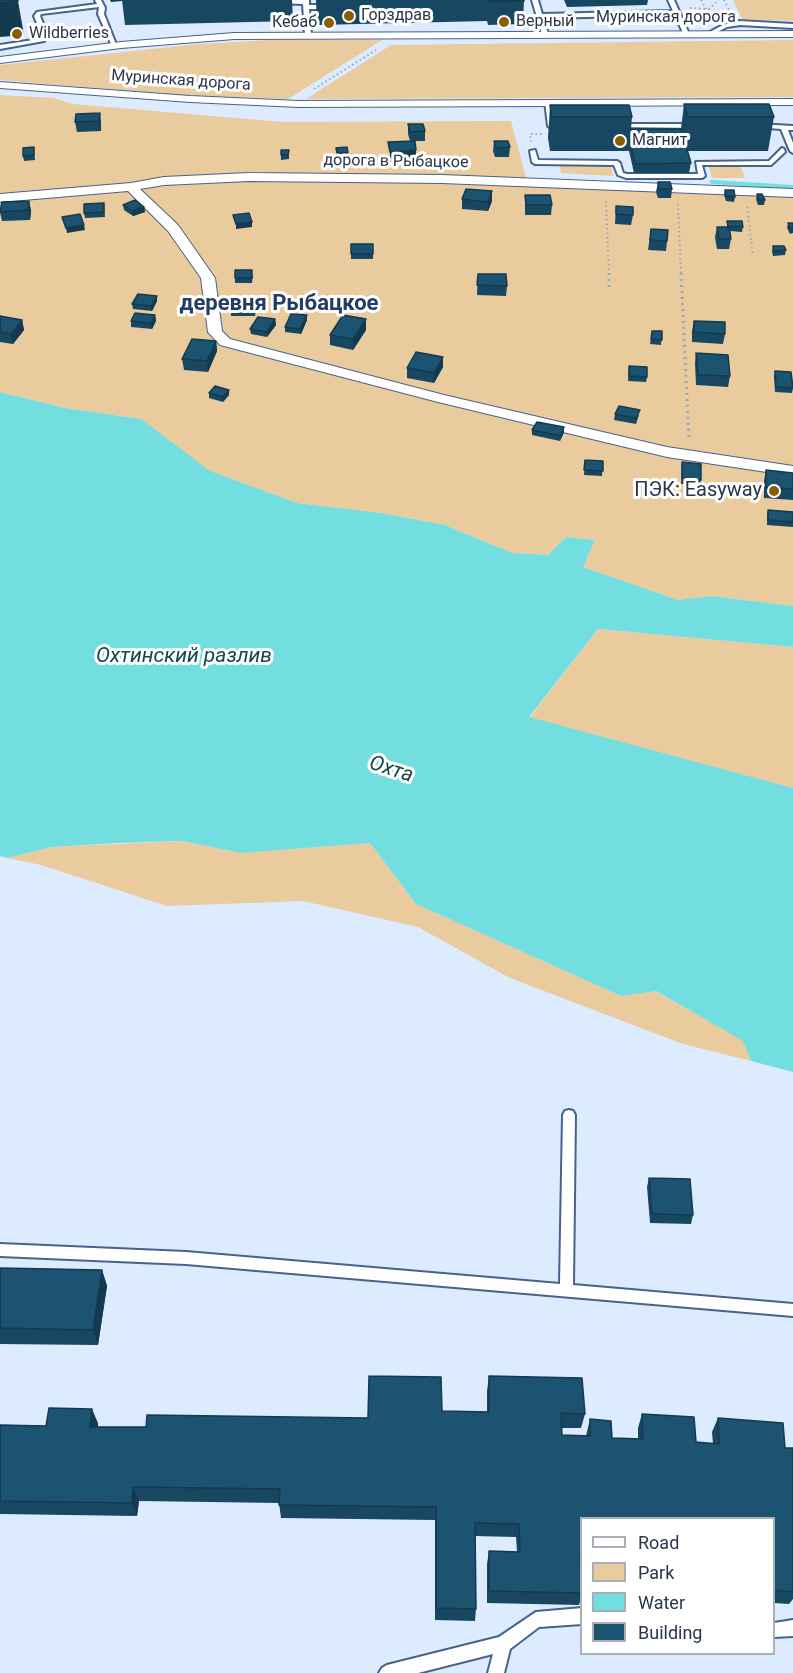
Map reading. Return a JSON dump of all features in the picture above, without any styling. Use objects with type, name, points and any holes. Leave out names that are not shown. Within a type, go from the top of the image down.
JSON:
[{"type":"street","name":"Муринская дорога","points":[[0,60],[115,46],[234,36],[793,34]]},
{"type":"street","name":"Муринская дорога","points":[[0,85],[190,99],[299,104],[793,102]]},
{"type":"street","name":"дорога в Рыбацкое","points":[[0,198],[164,182],[249,177],[442,179],[793,193]]},
{"type":"street","points":[[131,187],[173,228],[208,278],[215,332],[225,342],[443,399],[668,452],[793,471]]},
{"type":"lane","points":[[535,0],[545,34]]},
{"type":"lane","points":[[0,47],[42,40],[45,36],[37,16],[39,13],[99,2],[101,14],[115,46]]},
{"type":"lane","points":[[273,3],[340,6]]},
{"type":"lane","points":[[306,3],[308,35]]},
{"type":"lane","points":[[539,16],[674,6],[686,34]]},
{"type":"lane","points":[[709,34],[725,26],[740,23],[793,26]]},
{"type":"lane","points":[[547,102],[550,126],[562,126]]},
{"type":"lane","points":[[606,126],[703,126]]},
{"type":"lane","points":[[747,126],[793,128]]},
{"type":"lane","points":[[784,128],[793,151]]},
{"type":"lane","points":[[533,151],[535,162],[617,162],[620,174],[626,176],[702,176],[698,163],[771,163],[782,150]]},
{"type":"lane","points":[[566,1290],[569,1115]]},
{"type":"lane","points":[[0,1250],[186,1258],[793,1310]]},
{"type":"lane","points":[[387,1673],[503,1644],[536,1620],[580,1616]]},
{"type":"lane","points":[[775,1630],[793,1628]]},
{"type":"lane","points":[[496,1673],[503,1644]]},
{"type":"path","points":[[701,0],[706,9]]},
{"type":"path","points":[[694,22],[706,9],[719,0]]},
{"type":"path","points":[[674,6],[706,9],[723,18]]},
{"type":"path","points":[[305,94],[381,47]]},
{"type":"path","points":[[606,185],[609,287]]},
{"type":"path","points":[[678,188],[690,455]]},
{"type":"path","points":[[745,191],[753,256]]},
{"type":"green space","points":[[733,0],[793,0],[793,21],[742,19]]},
{"type":"green space","points":[[271,40],[382,40],[288,99],[182,95],[0,80],[0,65],[200,44]]},
{"type":"green space","points":[[793,40],[793,97],[306,99],[391,45]]},
{"type":"green space","points":[[0,95],[53,98],[73,104],[282,122],[511,121],[528,185],[793,196],[793,606],[712,596],[678,600],[583,567],[595,540],[566,537],[548,555],[512,553],[445,525],[381,513],[297,503],[209,471],[141,419],[65,408],[0,392]]},
{"type":"green space","points":[[560,166],[611,166],[613,176],[561,173]]},
{"type":"green space","points":[[709,167],[741,167],[745,178],[712,178]]},
{"type":"green space","points":[[598,629],[793,647],[793,788],[529,718]]},
{"type":"green space","points":[[182,841],[241,853],[370,843],[416,904],[621,996],[655,991],[744,1041],[751,1061],[683,1044],[510,978],[418,927],[303,901],[167,906],[41,865],[7,858],[52,847]]},
{"type":"water","name":"Охтинский разлив","points":[[0,392],[65,408],[141,419],[210,471],[297,503],[381,513],[445,525],[512,553],[548,555],[566,537],[595,540],[583,567],[678,600],[712,596],[793,606],[793,647],[598,629],[529,717],[793,788],[793,1072],[751,1061],[743,1041],[656,991],[621,996],[416,904],[370,843],[241,853],[182,841],[119,843],[52,847],[7,858],[0,856]]},
{"type":"building","points":[[0,0],[18,0],[18,1],[0,3]]},
{"type":"building","points":[[489,0],[524,0],[524,1],[489,2]]},
{"type":"building","points":[[684,104],[769,104],[774,117],[688,117]]},
{"type":"building","points":[[550,105],[629,105],[632,117],[552,117]]},
{"type":"building","points":[[100,113],[99,121],[75,122],[76,114]]},
{"type":"building","points":[[408,124],[423,124],[425,131],[410,132]]},
{"type":"building","points":[[631,129],[681,129],[691,163],[635,164],[630,141]]},
{"type":"building","points":[[415,141],[416,150],[390,152],[388,142]]},
{"type":"building","points":[[494,141],[508,141],[510,147],[496,148]]},
{"type":"building","points":[[34,147],[34,155],[23,156],[23,148]]},
{"type":"building","points":[[347,147],[348,153],[337,153],[336,148]]},
{"type":"building","points":[[281,150],[289,150],[288,155],[281,155]]},
{"type":"building","points":[[658,182],[670,182],[672,189],[659,189]]},
{"type":"building","points":[[466,189],[492,191],[488,202],[462,199]]},
{"type":"building","points":[[725,190],[734,190],[735,197],[726,196]]},
{"type":"building","points":[[757,194],[762,194],[765,200],[759,200]]},
{"type":"building","points":[[525,195],[550,195],[552,205],[526,205]]},
{"type":"building","points":[[135,200],[144,207],[132,211],[123,205]]},
{"type":"building","points":[[29,201],[28,210],[0,212],[2,202]]},
{"type":"building","points":[[104,203],[104,212],[84,213],[84,204]]},
{"type":"building","points":[[616,206],[633,207],[633,215],[616,214]]},
{"type":"building","points":[[249,213],[252,222],[236,224],[233,215]]},
{"type":"building","points":[[80,214],[84,225],[66,228],[62,217]]},
{"type":"building","points":[[727,221],[742,221],[743,227],[728,226]]},
{"type":"building","points":[[717,227],[729,227],[731,239],[719,239]]},
{"type":"building","points":[[651,229],[668,230],[667,241],[650,240]]},
{"type":"building","points":[[351,244],[373,244],[373,254],[351,254]]},
{"type":"building","points":[[773,246],[784,246],[786,250],[774,251]]},
{"type":"building","points":[[235,270],[252,270],[252,278],[235,278]]},
{"type":"building","points":[[478,274],[506,274],[507,286],[477,285]]},
{"type":"building","points":[[138,294],[157,296],[151,306],[132,304]]},
{"type":"building","points":[[232,299],[256,299],[254,311],[231,311]]},
{"type":"building","points":[[135,313],[155,315],[151,323],[131,321]]},
{"type":"building","points":[[291,314],[307,315],[300,329],[285,327]]},
{"type":"building","points":[[343,315],[366,319],[353,339],[330,335]]},
{"type":"building","points":[[0,316],[22,320],[11,334],[0,332]]},
{"type":"building","points":[[258,317],[275,319],[267,332],[250,329]]},
{"type":"building","points":[[694,321],[725,322],[725,334],[694,332]]},
{"type":"building","points":[[652,331],[662,331],[662,340],[651,339]]},
{"type":"building","points":[[192,339],[216,341],[207,361],[182,359]]},
{"type":"building","points":[[416,352],[443,357],[434,373],[407,368]]},
{"type":"building","points":[[696,353],[728,355],[730,376],[698,375]]},
{"type":"building","points":[[629,366],[647,367],[647,377],[629,376]]},
{"type":"building","points":[[775,371],[791,372],[793,388],[776,387]]},
{"type":"building","points":[[215,386],[229,390],[223,397],[209,393]]},
{"type":"building","points":[[619,406],[640,410],[636,418],[615,414]]},
{"type":"building","points":[[537,422],[564,427],[561,436],[532,430]]},
{"type":"building","points":[[585,460],[603,461],[603,471],[584,470]]},
{"type":"building","points":[[682,462],[701,464],[701,480],[682,478]]},
{"type":"building","points":[[766,470],[793,473],[793,489],[766,487]]},
{"type":"building","points":[[768,510],[793,512],[793,522],[768,520]]},
{"type":"building","points":[[649,1178],[690,1179],[693,1215],[652,1214]]},
{"type":"building","points":[[0,1268],[102,1270],[93,1330],[0,1328]]},
{"type":"building","points":[[369,1376],[441,1377],[442,1411],[489,1412],[489,1376],[582,1378],[585,1414],[561,1413],[562,1435],[590,1436],[590,1419],[611,1421],[612,1438],[643,1439],[642,1414],[694,1417],[696,1442],[719,1444],[718,1418],[783,1423],[785,1448],[793,1448],[793,1592],[775,1590],[775,1517],[580,1517],[580,1593],[489,1591],[489,1551],[520,1552],[519,1524],[475,1523],[476,1609],[436,1608],[436,1507],[279,1505],[280,1489],[133,1487],[132,1503],[0,1501],[0,1425],[46,1426],[49,1408],[92,1409],[90,1427],[146,1427],[147,1415],[368,1418]]},
{"type":"waterway","points":[[712,182],[793,187]]},
{"type":"place","name":"Горздрав","points":[[349,16]]},
{"type":"place","name":"Верный","points":[[504,22]]},
{"type":"place","name":"Кебаб","points":[[329,23]]},
{"type":"place","name":"Wildberries","points":[[17,34]]},
{"type":"place","name":"Магнит","points":[[620,141]]},
{"type":"place","name":"ПЭК: Easyway","points":[[774,491]]},
{"type":"district","name":"деревня Рыбацкое","points":[[279,304]]},
{"type":"water label","name":"Охта","points":[[391,770]]}]
